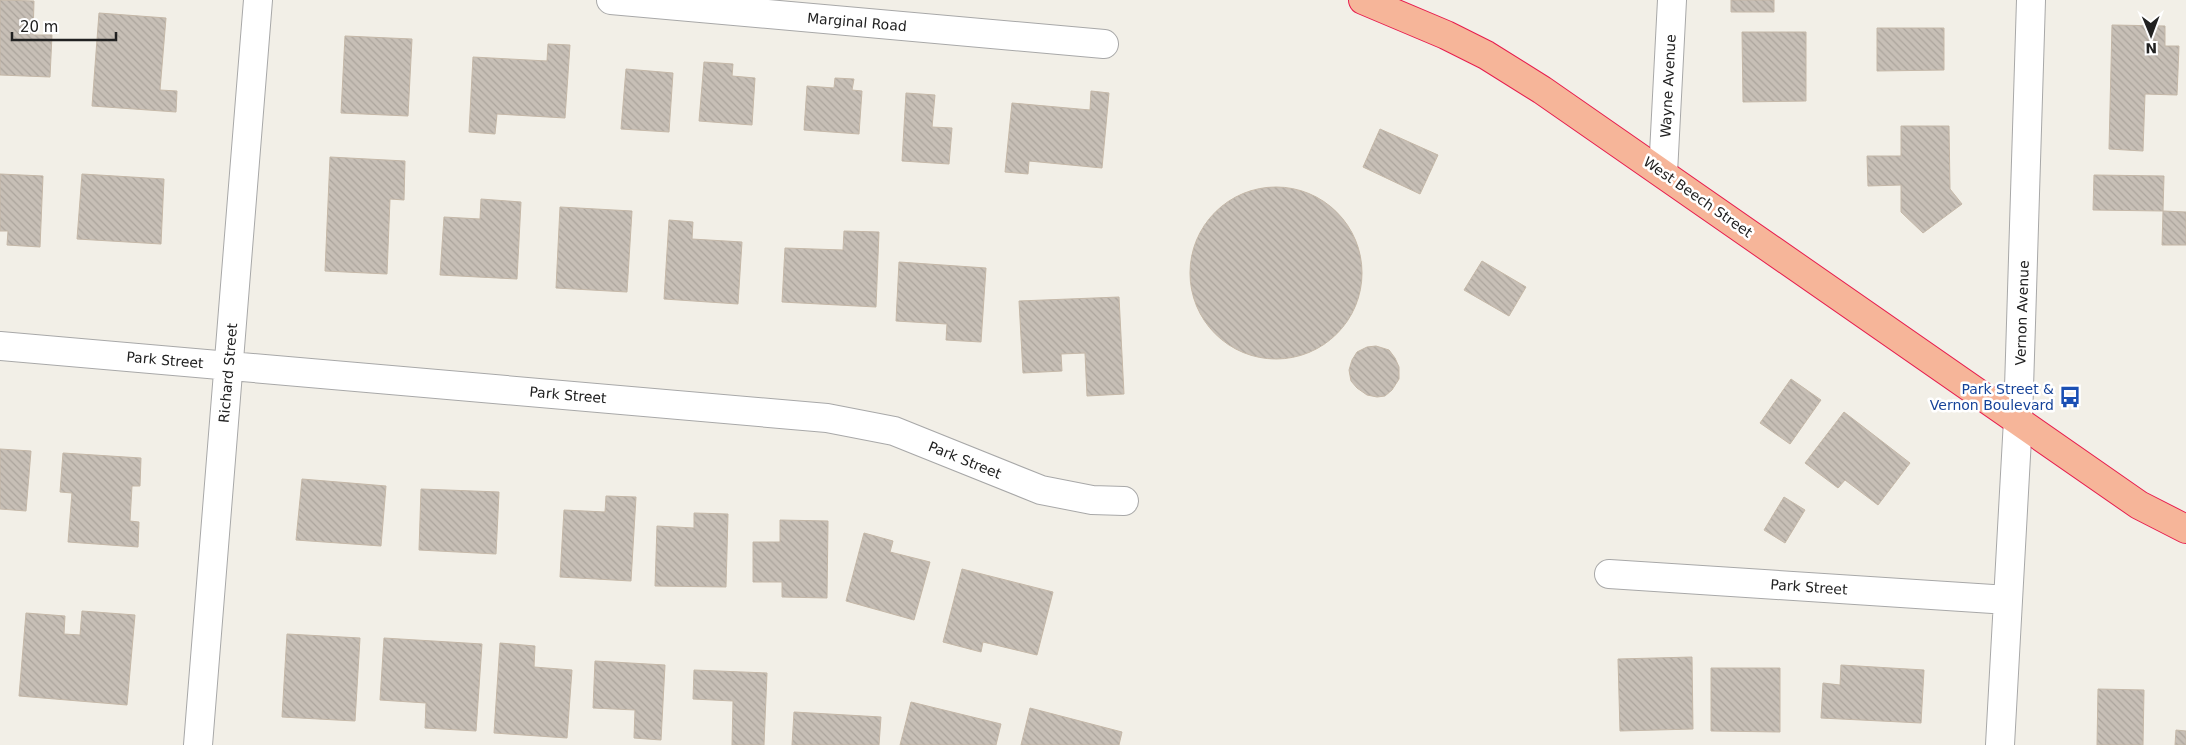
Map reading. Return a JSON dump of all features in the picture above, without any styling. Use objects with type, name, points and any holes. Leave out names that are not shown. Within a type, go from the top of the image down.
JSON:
[{"type":"highway","name":"West Beech Street","points":[[1363,0],[1446,35],[1486,55],[1663,173],[2018,420]]},
{"type":"highway","points":[[2018,420],[2139,505],[2186,528]]},
{"type":"street","name":"Richard Street","points":[[198,745],[258,0]]},
{"type":"street","name":"Marginal Road","points":[[611,0],[1104,44]]},
{"type":"street","name":"Wayne Avenue","points":[[1663,173],[1672,0]]},
{"type":"street","name":"Vernon Avenue","points":[[2000,745],[2018,420],[2031,0]]},
{"type":"street","name":"Park Street","points":[[0,346],[827,418],[894,431],[1041,490],[1092,500],[1124,502]]},
{"type":"street","name":"Park Street","points":[[1609,574],[2008,600]]},
{"type":"building","points":[[0,0],[34,1],[33,35],[52,35],[50,77],[0,75]]},
{"type":"building","points":[[1731,0],[1774,0],[1774,12],[1731,12]]},
{"type":"building","points":[[99,13],[166,18],[160,90],[177,91],[176,112],[92,106]]},
{"type":"building","points":[[2112,25],[2165,26],[2165,46],[2179,46],[2177,95],[2145,94],[2143,151],[2109,149]]},
{"type":"building","points":[[1877,28],[1944,28],[1944,70],[1877,71]]},
{"type":"building","points":[[1742,32],[1806,32],[1806,101],[1743,102]]},
{"type":"building","points":[[345,36],[412,39],[408,116],[341,113]]},
{"type":"building","points":[[548,44],[570,45],[565,118],[497,114],[495,134],[469,132],[473,57],[547,61]]},
{"type":"building","points":[[704,62],[733,64],[732,76],[755,78],[752,125],[699,121]]},
{"type":"building","points":[[626,69],[673,73],[669,132],[621,129]]},
{"type":"building","points":[[835,78],[854,79],[852,90],[862,91],[859,134],[804,130],[807,86],[834,88]]},
{"type":"building","points":[[1091,91],[1109,93],[1102,168],[1029,161],[1028,174],[1005,172],[1012,103],[1090,110]]},
{"type":"building","points":[[906,93],[935,95],[932,127],[952,128],[949,164],[902,161]]},
{"type":"building","points":[[1901,126],[1949,126],[1950,189],[1962,204],[1923,233],[1901,212],[1901,185],[1868,186],[1867,156],[1901,156]]},
{"type":"building","points":[[1380,129],[1438,155],[1420,194],[1363,167]]},
{"type":"building","points":[[330,157],[405,161],[404,200],[390,199],[387,274],[325,271]]},
{"type":"building","points":[[0,174],[43,176],[40,247],[7,245],[8,231],[0,231]]},
{"type":"building","points":[[82,174],[164,179],[161,244],[77,239]]},
{"type":"building","points":[[2094,175],[2164,176],[2163,211],[2093,210]]},
{"type":"building","points":[[1284,187],[1317,197],[1337,212],[1352,232],[1360,256],[1362,273],[1360,290],[1352,314],[1337,334],[1324,345],[1301,355],[1284,359],[1268,359],[1251,355],[1228,345],[1204,321],[1192,290],[1190,265],[1194,248],[1204,225],[1228,201],[1259,189]]},
{"type":"building","points":[[481,199],[521,202],[517,279],[440,275],[444,217],[480,219]]},
{"type":"building","points":[[560,207],[632,211],[627,292],[556,288]]},
{"type":"building","points":[[2163,211],[2186,212],[2186,245],[2162,245]]},
{"type":"building","points":[[669,220],[693,222],[692,239],[742,242],[738,304],[664,299]]},
{"type":"building","points":[[844,231],[879,232],[876,307],[782,302],[785,248],[843,250]]},
{"type":"building","points":[[1482,261],[1526,287],[1509,316],[1464,290]]},
{"type":"building","points":[[899,262],[986,268],[981,342],[946,340],[947,324],[896,321]]},
{"type":"building","points":[[1119,297],[1124,394],[1087,396],[1085,353],[1061,354],[1062,371],[1023,373],[1019,301]]},
{"type":"building","points":[[1376,346],[1389,350],[1399,367],[1399,379],[1392,390],[1385,396],[1377,397],[1367,395],[1357,388],[1351,381],[1349,370],[1357,352],[1367,347]]},
{"type":"building","points":[[1791,379],[1821,400],[1790,444],[1760,423]]},
{"type":"building","points":[[1844,412],[1910,463],[1878,505],[1845,480],[1838,488],[1805,463]]},
{"type":"building","points":[[0,449],[31,451],[26,511],[0,509]]},
{"type":"building","points":[[63,453],[141,458],[140,486],[132,486],[130,521],[139,522],[138,547],[68,542],[72,493],[60,492]]},
{"type":"building","points":[[302,479],[386,486],[381,546],[296,540]]},
{"type":"building","points":[[421,489],[499,492],[496,554],[419,550]]},
{"type":"building","points":[[606,496],[636,497],[631,581],[560,577],[564,510],[605,512]]},
{"type":"building","points":[[1784,497],[1805,510],[1785,543],[1764,530]]},
{"type":"building","points":[[694,513],[728,514],[726,587],[655,586],[657,526],[694,528]]},
{"type":"building","points":[[780,520],[828,521],[827,598],[782,597],[782,582],[753,582],[753,542],[780,542]]},
{"type":"building","points":[[864,533],[893,541],[890,552],[930,562],[914,620],[846,601]]},
{"type":"building","points":[[962,569],[1053,592],[1037,655],[983,642],[981,652],[943,642]]},
{"type":"building","points":[[82,611],[135,615],[127,705],[19,696],[26,613],[65,616],[64,634],[80,635]]},
{"type":"building","points":[[287,634],[360,638],[355,721],[282,717]]},
{"type":"building","points":[[384,638],[482,644],[476,731],[425,728],[426,703],[380,700]]},
{"type":"building","points":[[500,643],[535,646],[534,667],[572,670],[567,738],[494,733]]},
{"type":"building","points":[[1692,657],[1693,729],[1620,731],[1618,659]]},
{"type":"building","points":[[595,661],[665,665],[661,740],[634,738],[635,710],[593,708]]},
{"type":"building","points":[[1841,665],[1924,670],[1921,723],[1821,718],[1823,683],[1840,685]]},
{"type":"building","points":[[1711,668],[1780,668],[1780,732],[1711,731]]},
{"type":"building","points":[[694,670],[767,673],[764,745],[732,745],[733,701],[693,699]]},
{"type":"building","points":[[2098,689],[2144,690],[2143,745],[2097,745]]},
{"type":"building","points":[[911,702],[1001,724],[996,745],[900,745]]},
{"type":"building","points":[[1030,708],[1122,732],[1119,745],[1021,745]]},
{"type":"building","points":[[794,712],[881,717],[879,745],[792,745]]},
{"type":"building","points":[[2176,730],[2186,731],[2186,745],[2175,745]]},
{"type":"place","name":"Park Street & Vernon Boulevard","points":[[2070,397]]}]
